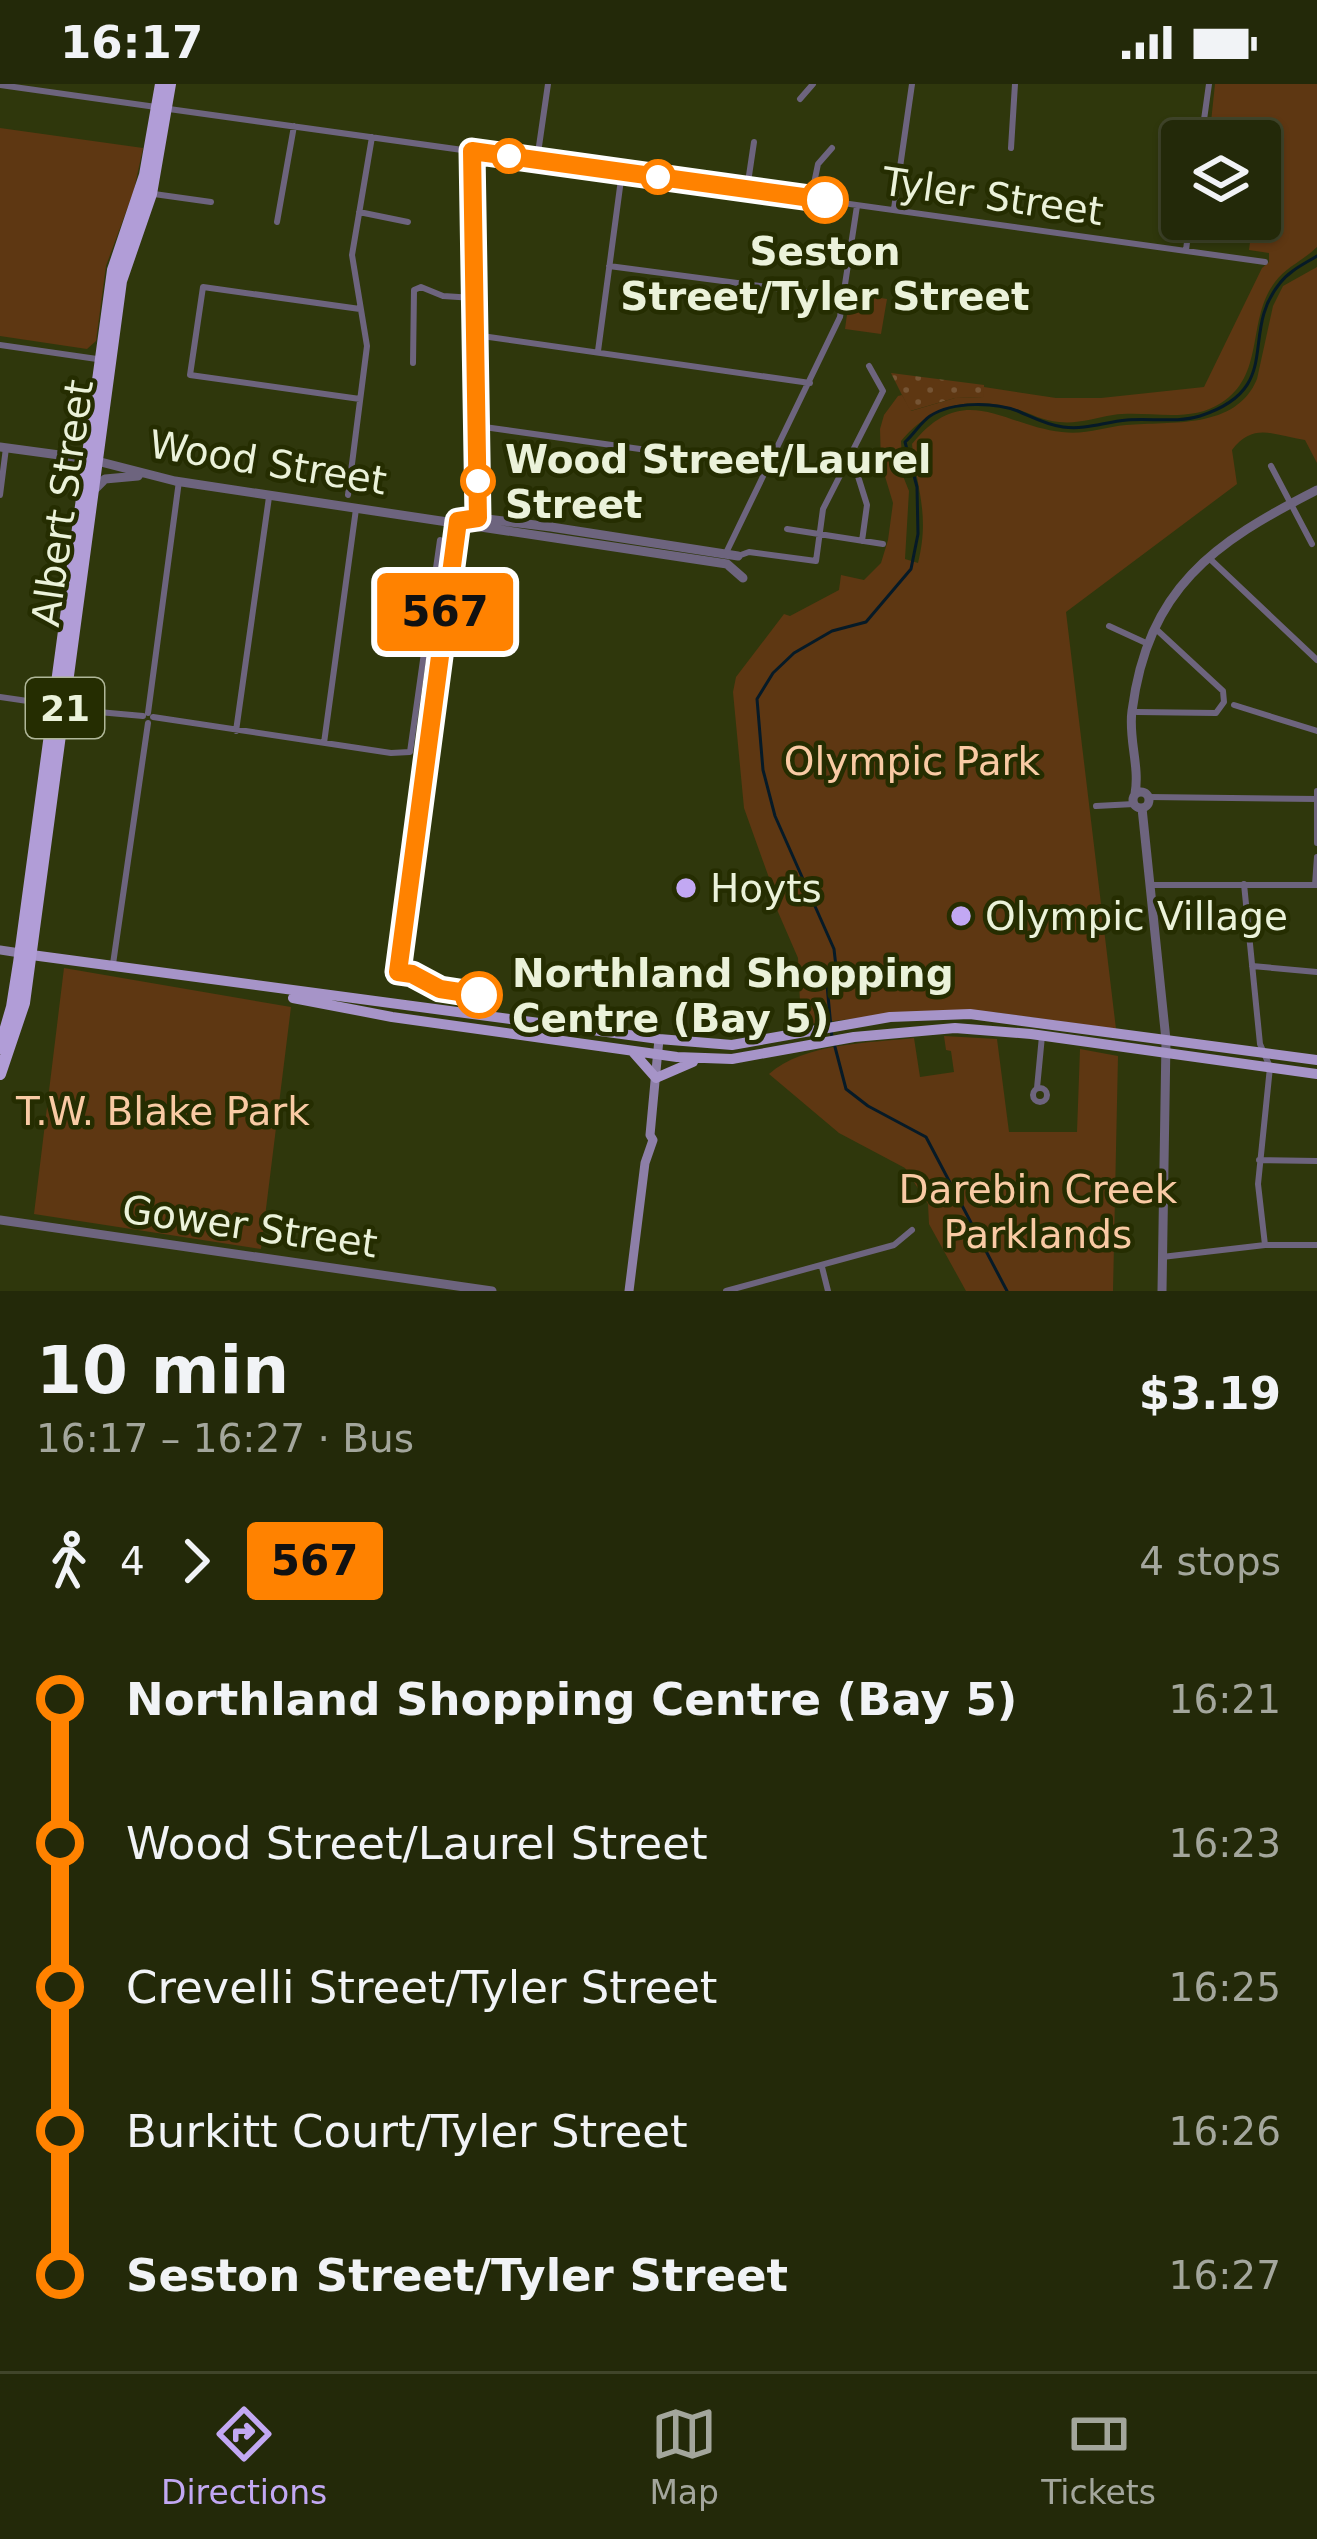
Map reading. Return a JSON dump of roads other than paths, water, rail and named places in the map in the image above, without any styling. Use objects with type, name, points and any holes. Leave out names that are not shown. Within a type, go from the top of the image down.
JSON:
[{"type":"highway","name":"Albert Street","points":[[122,256],[151,194],[162,108],[160,84]]},
{"type":"highway","name":"Albert Street","points":[[0,1048],[25,1004],[26,954],[65,708],[75,596],[122,256],[170,84]]},
{"type":"highway","name":"Albert Street","points":[[75,596],[94,489],[94,460]]},
{"type":"highway","name":"Albert Street","points":[[0,1073],[12,1028]]},
{"type":"main road","points":[[0,950],[659,1040],[792,1043]]},
{"type":"main road","points":[[213,982],[392,1017],[633,1052],[710,1058]]},
{"type":"main road","points":[[392,1017],[394,1003]]},
{"type":"main road","points":[[853,1031],[890,1017],[970,1014],[1317,1074]]},
{"type":"main road","points":[[656,1078],[684,1064],[853,1031],[955,1028],[1317,1060]]},
{"type":"main road","points":[[629,1291],[653,1140],[659,1040]]},
{"type":"main road","points":[[633,1052],[656,1078]]},
{"type":"street","points":[[537,160],[548,84]]},
{"type":"street","points":[[800,99],[813,84]]},
{"type":"street","points":[[894,209],[912,84]]},
{"type":"street","points":[[1011,148],[1015,84]]},
{"type":"street","points":[[1204,120],[1209,84],[1220,87]]},
{"type":"street","name":"Tyler Street","points":[[0,85],[1265,262]]},
{"type":"street","points":[[277,222],[294,126]]},
{"type":"street","points":[[348,495],[367,346],[352,261],[372,137]]},
{"type":"street","points":[[747,189],[754,142]]},
{"type":"street","points":[[811,198],[818,164],[832,148]]},
{"type":"street","points":[[472,151],[479,522]]},
{"type":"street","points":[[598,351],[622,172]]},
{"type":"street","points":[[151,194],[211,202]]},
{"type":"street","points":[[732,554],[743,578],[724,564],[837,327],[857,205]]},
{"type":"street","points":[[359,212],[408,222]]},
{"type":"street","points":[[1186,250],[1187,240]]},
{"type":"street","points":[[609,266],[843,297]]},
{"type":"street","points":[[359,309],[202,287],[190,375],[360,399]]},
{"type":"street","points":[[413,363],[414,290],[421,287],[443,296],[474,298]]},
{"type":"street","points":[[475,335],[810,383]]},
{"type":"street","points":[[0,345],[106,360]]},
{"type":"street","points":[[820,535],[824,508],[883,391],[869,366]]},
{"type":"street","points":[[477,426],[768,467]]},
{"type":"street","points":[[0,495],[3,447]]},
{"type":"street","name":"Wood Street","points":[[3,447],[94,460],[179,482],[732,554],[749,552],[812,562],[818,557],[820,535]]},
{"type":"street","points":[[851,454],[867,506],[862,541]]},
{"type":"street","points":[[1271,466],[1312,544]]},
{"type":"street","points":[[94,489],[105,479],[149,476]]},
{"type":"street","points":[[113,968],[179,482]]},
{"type":"street","points":[[236,731],[269,494]]},
{"type":"street","points":[[1162,1291],[1166,1047],[1134,736],[1144,656],[1182,581],[1234,534],[1314,494]]},
{"type":"street","points":[[324,743],[357,507]]},
{"type":"street","name":"Wood Street","points":[[479,522],[724,564]]},
{"type":"street","points":[[787,529],[883,544]]},
{"type":"street","points":[[0,697],[404,755],[410,752],[440,540]]},
{"type":"street","points":[[689,546],[694,559]]},
{"type":"street","points":[[1209,558],[1317,660]]},
{"type":"street","points":[[1109,626],[1168,638],[1223,691],[1225,702],[1216,713],[1137,713]]},
{"type":"street","points":[[1234,705],[1317,731]]},
{"type":"street","points":[[1096,806],[1141,800],[1317,795],[1317,843]]},
{"type":"street","points":[[1150,885],[1316,885],[1317,857]]},
{"type":"street","points":[[1244,884],[1261,1053],[1270,1067],[1258,1184],[1265,1245]]},
{"type":"street","points":[[1252,966],[1317,972]]},
{"type":"street","points":[[1037,1088],[1042,1036]]},
{"type":"street","points":[[1259,1160],[1317,1161]]},
{"type":"street","name":"Gower Street","points":[[0,1220],[491,1291]]},
{"type":"street","points":[[726,1291],[894,1245],[912,1230]]},
{"type":"street","points":[[1162,1257],[1265,1245],[1317,1245]]},
{"type":"street","points":[[822,1268],[828,1291]]},
{"type":"waterway","points":[[832,1038],[827,985],[836,967],[834,949],[775,816],[763,770],[757,699],[773,673],[794,653],[832,631],[866,622],[911,569],[918,534],[917,487],[905,442],[930,416],[962,406],[999,406],[1072,428],[1200,416],[1243,391],[1252,375],[1268,302],[1288,275],[1317,256]]},
{"type":"waterway","points":[[835,1047],[846,1089],[926,1137],[1007,1291]]},
{"type":"place","name":"Seston Street/Tyler Street","points":[[825,200]]},
{"type":"place","name":"Wood Street/Laurel Street","points":[[478,481]]},
{"type":"place","name":"Hoyts","points":[[686,888]]},
{"type":"place","name":"Olympic Village","points":[[961,916]]},
{"type":"place","name":"Northland Shopping Centre (Bay 5)","points":[[479,995]]},
{"type":"park label","name":"Olympic Park","points":[[912,761]]},
{"type":"park label","name":"T.W. Blake Park","points":[[163,1111]]},
{"type":"park label","name":"Darebin Creek Parklands","points":[[1038,1212]]}]
